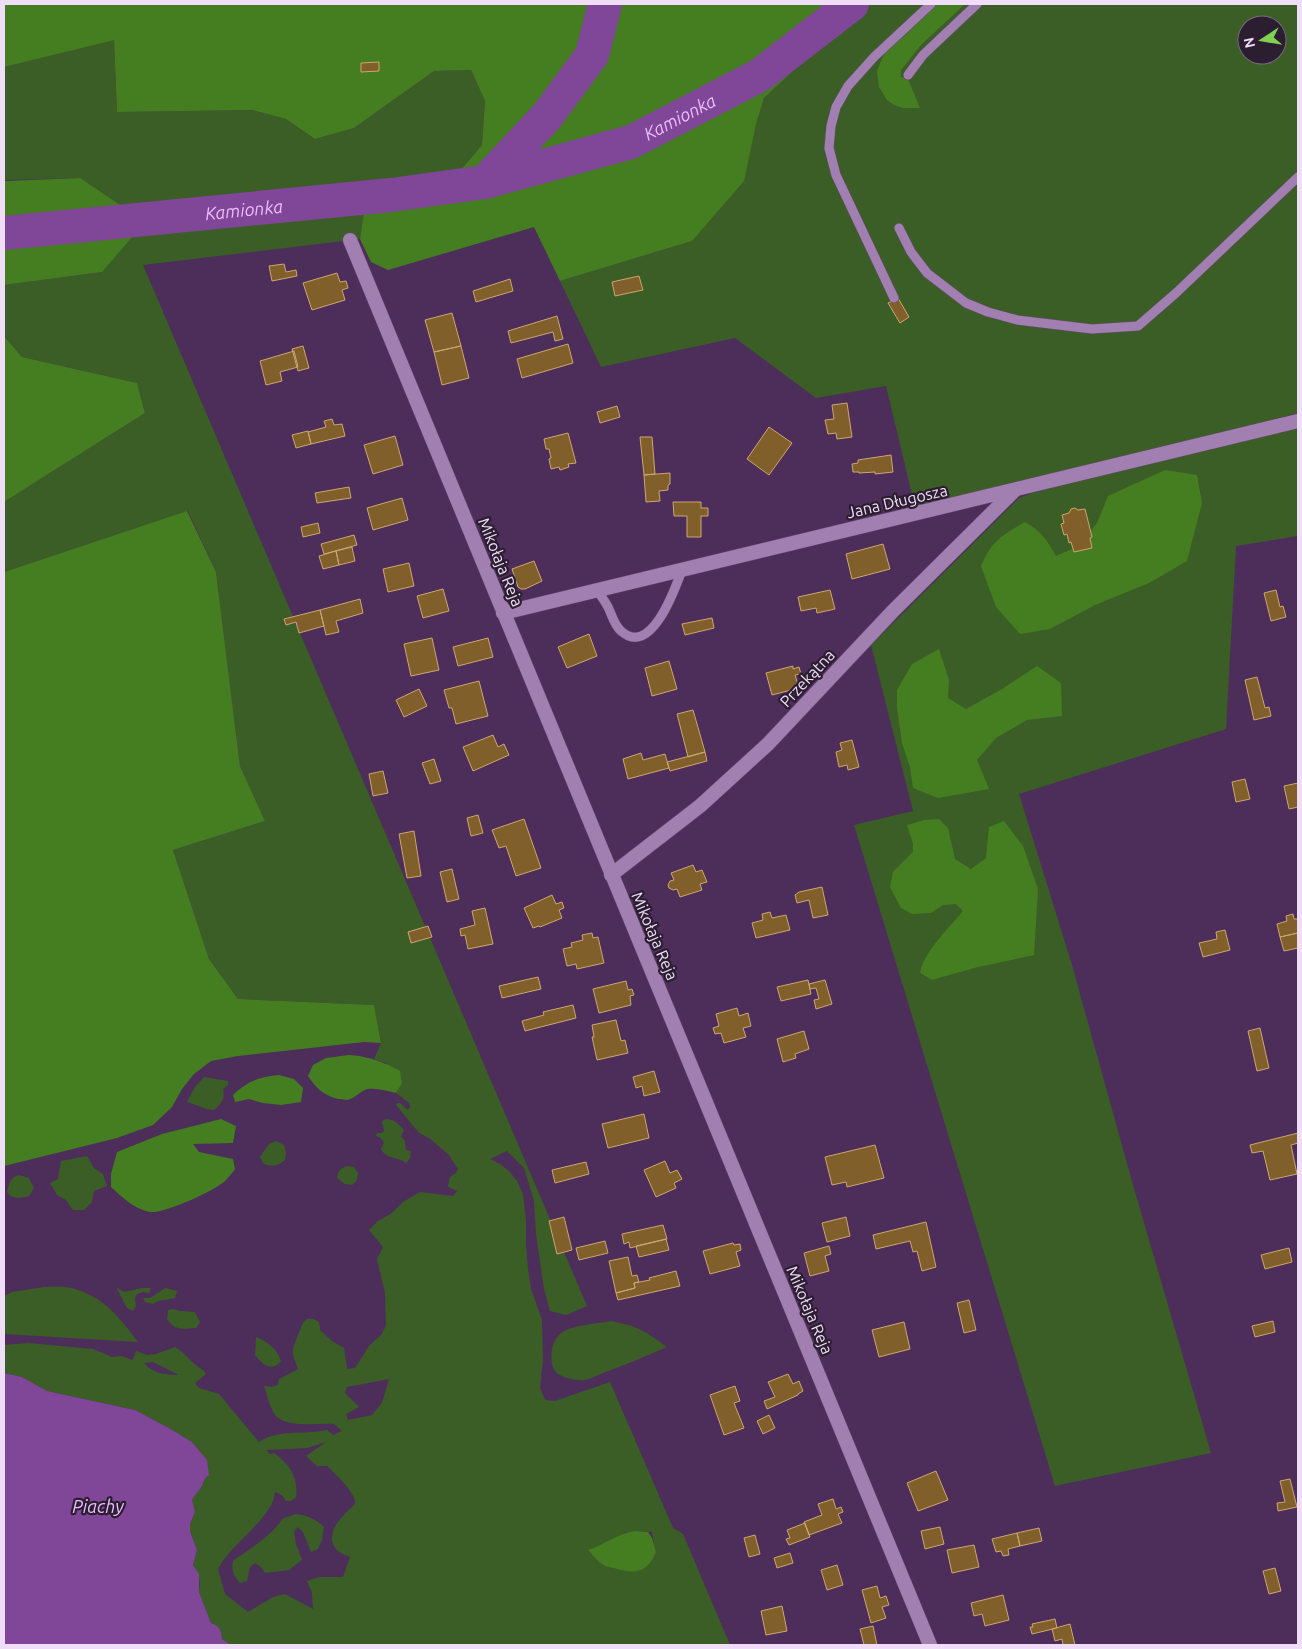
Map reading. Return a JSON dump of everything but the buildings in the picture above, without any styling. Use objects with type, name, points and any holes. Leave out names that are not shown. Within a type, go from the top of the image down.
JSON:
[{"type":"street","name":"Mikołaja Reja","points":[[350,240],[930,1645]]},
{"type":"street","name":"Jana Długosza","points":[[503,613],[1298,420]]},
{"type":"street","name":"Przekątna","points":[[611,875],[700,806],[768,744],[893,611],[1015,490]]},
{"type":"lane","points":[[894,298],[836,175],[829,148],[831,126],[836,107],[848,86],[874,57],[932,4]]},
{"type":"lane","points":[[908,75],[923,55],[977,4]]},
{"type":"lane","points":[[899,228],[911,252],[928,273],[966,302],[988,312],[1017,320],[1092,329],[1138,326],[1176,293],[1298,177]]},
{"type":"lane","points":[[598,590],[619,630],[627,636],[637,637],[648,632],[658,622],[668,605],[682,570]]},
{"type":"green space","points":[[4,4],[865,4],[764,98],[756,124],[744,181],[692,241],[560,281],[534,227],[388,270],[371,262],[360,239],[366,198],[445,189],[482,145],[485,101],[471,70],[434,71],[354,128],[315,139],[286,119],[252,110],[117,112],[114,40],[4,67]]},
{"type":"green space","points":[[865,4],[1298,4],[1298,413],[916,511],[886,386],[816,398],[735,338],[601,367],[560,281],[692,241],[756,124],[764,98]]},
{"type":"green space","points":[[938,4],[965,4],[921,45],[901,70],[901,77],[908,79],[920,108],[903,108],[894,105],[887,100],[879,87],[877,71],[884,54],[889,47]]},
{"type":"green space","points":[[114,39],[117,112],[252,110],[286,119],[315,139],[354,128],[434,71],[471,70],[485,101],[482,145],[445,189],[366,198],[360,239],[143,265],[587,1306],[566,1315],[550,1311],[544,1289],[536,1234],[534,1201],[524,1168],[507,1151],[490,1159],[509,1171],[517,1181],[523,1194],[531,1289],[542,1320],[543,1360],[540,1388],[545,1400],[555,1401],[610,1382],[673,1528],[683,1534],[730,1645],[231,1645],[222,1639],[220,1629],[211,1623],[199,1592],[200,1582],[193,1565],[197,1550],[190,1531],[190,1524],[195,1512],[192,1500],[195,1493],[201,1488],[203,1480],[202,1454],[192,1442],[135,1410],[47,1391],[22,1377],[4,1373],[4,1345],[29,1343],[93,1349],[112,1357],[121,1356],[133,1360],[136,1351],[147,1355],[156,1354],[175,1347],[206,1374],[195,1383],[199,1388],[219,1394],[259,1442],[275,1435],[327,1430],[333,1435],[342,1431],[334,1424],[295,1424],[281,1420],[272,1409],[264,1386],[278,1385],[279,1379],[298,1369],[293,1354],[294,1347],[302,1324],[307,1319],[314,1319],[319,1322],[320,1330],[332,1341],[344,1348],[347,1369],[355,1368],[369,1346],[382,1334],[386,1325],[385,1293],[377,1259],[383,1247],[369,1230],[403,1202],[420,1192],[453,1196],[457,1191],[448,1187],[450,1177],[458,1169],[449,1155],[429,1138],[419,1133],[396,1105],[400,1103],[408,1110],[410,1107],[409,1103],[396,1093],[402,1084],[386,1063],[374,1059],[381,1043],[374,1005],[238,999],[209,959],[173,850],[265,821],[240,766],[216,572],[188,511],[4,572],[4,502],[145,413],[137,383],[22,357],[4,336],[4,285],[102,272],[80,178],[4,180],[4,67]],"holes":[[[153,1362],[178,1375],[163,1374],[147,1367],[144,1363]],[[389,1379],[382,1403],[372,1415],[348,1420],[346,1414],[359,1407],[345,1393],[347,1387]],[[326,1442],[306,1456],[317,1466],[327,1466],[344,1484],[354,1499],[355,1504],[336,1524],[332,1536],[336,1549],[350,1557],[343,1577],[319,1577],[307,1581],[312,1593],[313,1609],[285,1594],[273,1597],[248,1612],[225,1594],[218,1569],[223,1560],[264,1515],[272,1504],[275,1492],[282,1495],[286,1501],[291,1501],[296,1497],[297,1490],[292,1472],[279,1457],[274,1453],[270,1454],[266,1450],[307,1448]],[[635,1531],[652,1532],[656,1552],[610,1567],[603,1565],[588,1550],[601,1546],[624,1533]]]},
{"type":"green space","points":[[80,178],[145,222],[102,272],[4,285],[4,181]]},
{"type":"green space","points":[[4,336],[22,357],[137,383],[145,413],[4,502]]},
{"type":"green space","points":[[1298,426],[1298,536],[1236,546],[1226,729],[1019,794],[1072,965],[1131,1178],[1211,1453],[1055,1486],[854,825],[913,811],[871,645],[1019,498],[1116,470]]},
{"type":"green space","points":[[1165,470],[1197,475],[1202,503],[1187,561],[1149,583],[1095,605],[1050,629],[1020,634],[996,607],[981,566],[993,545],[1003,535],[1025,522],[1043,536],[1056,556],[1079,546],[1097,523],[1108,496]]},
{"type":"green space","points":[[187,511],[216,572],[240,766],[265,821],[173,850],[209,959],[238,999],[374,1005],[381,1043],[364,1042],[238,1056],[211,1061],[194,1074],[182,1089],[172,1107],[153,1125],[117,1138],[4,1166],[4,572]]},
{"type":"green space","points":[[939,649],[949,680],[948,698],[966,709],[1002,689],[1037,666],[1061,683],[1062,716],[1027,720],[996,738],[977,760],[989,789],[938,798],[913,788],[910,767],[902,743],[897,708],[897,690],[912,664]]},
{"type":"green space","points":[[939,819],[948,828],[955,859],[971,869],[986,858],[989,827],[1004,821],[1023,846],[1038,889],[1034,955],[974,968],[932,980],[920,973],[926,956],[963,911],[956,904],[943,905],[931,913],[912,914],[901,908],[890,887],[893,872],[913,852],[913,844],[907,825],[924,820]]},
{"type":"green space","points":[[349,1055],[376,1060],[400,1071],[402,1084],[396,1093],[379,1089],[368,1089],[350,1099],[339,1099],[321,1091],[308,1076],[313,1065],[326,1058]]},
{"type":"green space","points":[[279,1075],[294,1079],[303,1088],[301,1102],[281,1105],[249,1099],[235,1102],[233,1095],[244,1086],[265,1077]]},
{"type":"green space","points":[[204,1077],[228,1081],[228,1085],[223,1089],[224,1096],[222,1101],[214,1110],[187,1102],[195,1087]]},
{"type":"green space","points":[[221,1119],[236,1126],[233,1143],[193,1144],[199,1152],[233,1159],[235,1169],[219,1185],[200,1196],[157,1212],[150,1212],[134,1205],[111,1187],[111,1174],[117,1152],[162,1134]]},
{"type":"green space","points":[[386,1119],[396,1122],[404,1130],[401,1136],[405,1141],[406,1150],[411,1151],[410,1158],[406,1163],[386,1155],[381,1149],[384,1143],[381,1138],[376,1136],[377,1133],[384,1131],[382,1121]]},
{"type":"green space","points":[[276,1141],[284,1145],[285,1160],[275,1165],[264,1164],[260,1157],[269,1144]]},
{"type":"green space","points":[[87,1156],[94,1168],[103,1174],[107,1186],[94,1191],[92,1202],[84,1210],[73,1210],[66,1200],[57,1195],[50,1183],[58,1179],[61,1161]]},
{"type":"green space","points":[[347,1166],[354,1167],[358,1173],[357,1180],[352,1185],[345,1184],[337,1178],[340,1170]]},
{"type":"green space","points":[[19,1175],[29,1178],[34,1188],[29,1196],[14,1197],[7,1192],[12,1179]]},
{"type":"green space","points":[[44,1287],[71,1288],[95,1297],[118,1317],[138,1342],[4,1334],[4,1296],[12,1292]]},
{"type":"green space","points":[[116,1287],[124,1292],[151,1288],[149,1293],[137,1294],[135,1298],[136,1306],[133,1311],[127,1308]]},
{"type":"green space","points":[[165,1288],[177,1291],[175,1298],[153,1304],[145,1302],[143,1298],[150,1298]]},
{"type":"green space","points":[[168,1310],[195,1312],[200,1322],[196,1328],[183,1329],[176,1327],[167,1319]]},
{"type":"green space","points":[[611,1321],[641,1330],[667,1347],[587,1379],[575,1380],[558,1374],[553,1366],[551,1355],[559,1335],[576,1327]]},
{"type":"green space","points":[[256,1337],[268,1343],[275,1350],[281,1361],[278,1365],[267,1366],[255,1355]]},
{"type":"green space","points":[[296,1514],[312,1518],[324,1527],[318,1549],[311,1552],[303,1532],[298,1527],[294,1532],[302,1560],[289,1570],[265,1573],[255,1563],[250,1567],[247,1581],[240,1583],[232,1567],[233,1561],[266,1536],[282,1519]]},
{"type":"green space","points":[[635,1531],[648,1532],[656,1552],[644,1568],[628,1571],[605,1566],[588,1550],[623,1534]]},
{"type":"water","name":"Piachy","points":[[4,1373],[22,1377],[47,1391],[135,1410],[192,1442],[207,1460],[209,1475],[192,1500],[195,1512],[190,1524],[190,1531],[197,1550],[193,1565],[199,1574],[199,1592],[211,1623],[220,1629],[222,1639],[231,1645],[4,1645]]},
{"type":"waterway","name":"Kamionka","points":[[4,233],[391,195],[485,182],[547,116],[592,55],[605,4]]},
{"type":"waterway","name":"Kamionka","points":[[485,182],[631,142],[760,75],[852,4]]}]
